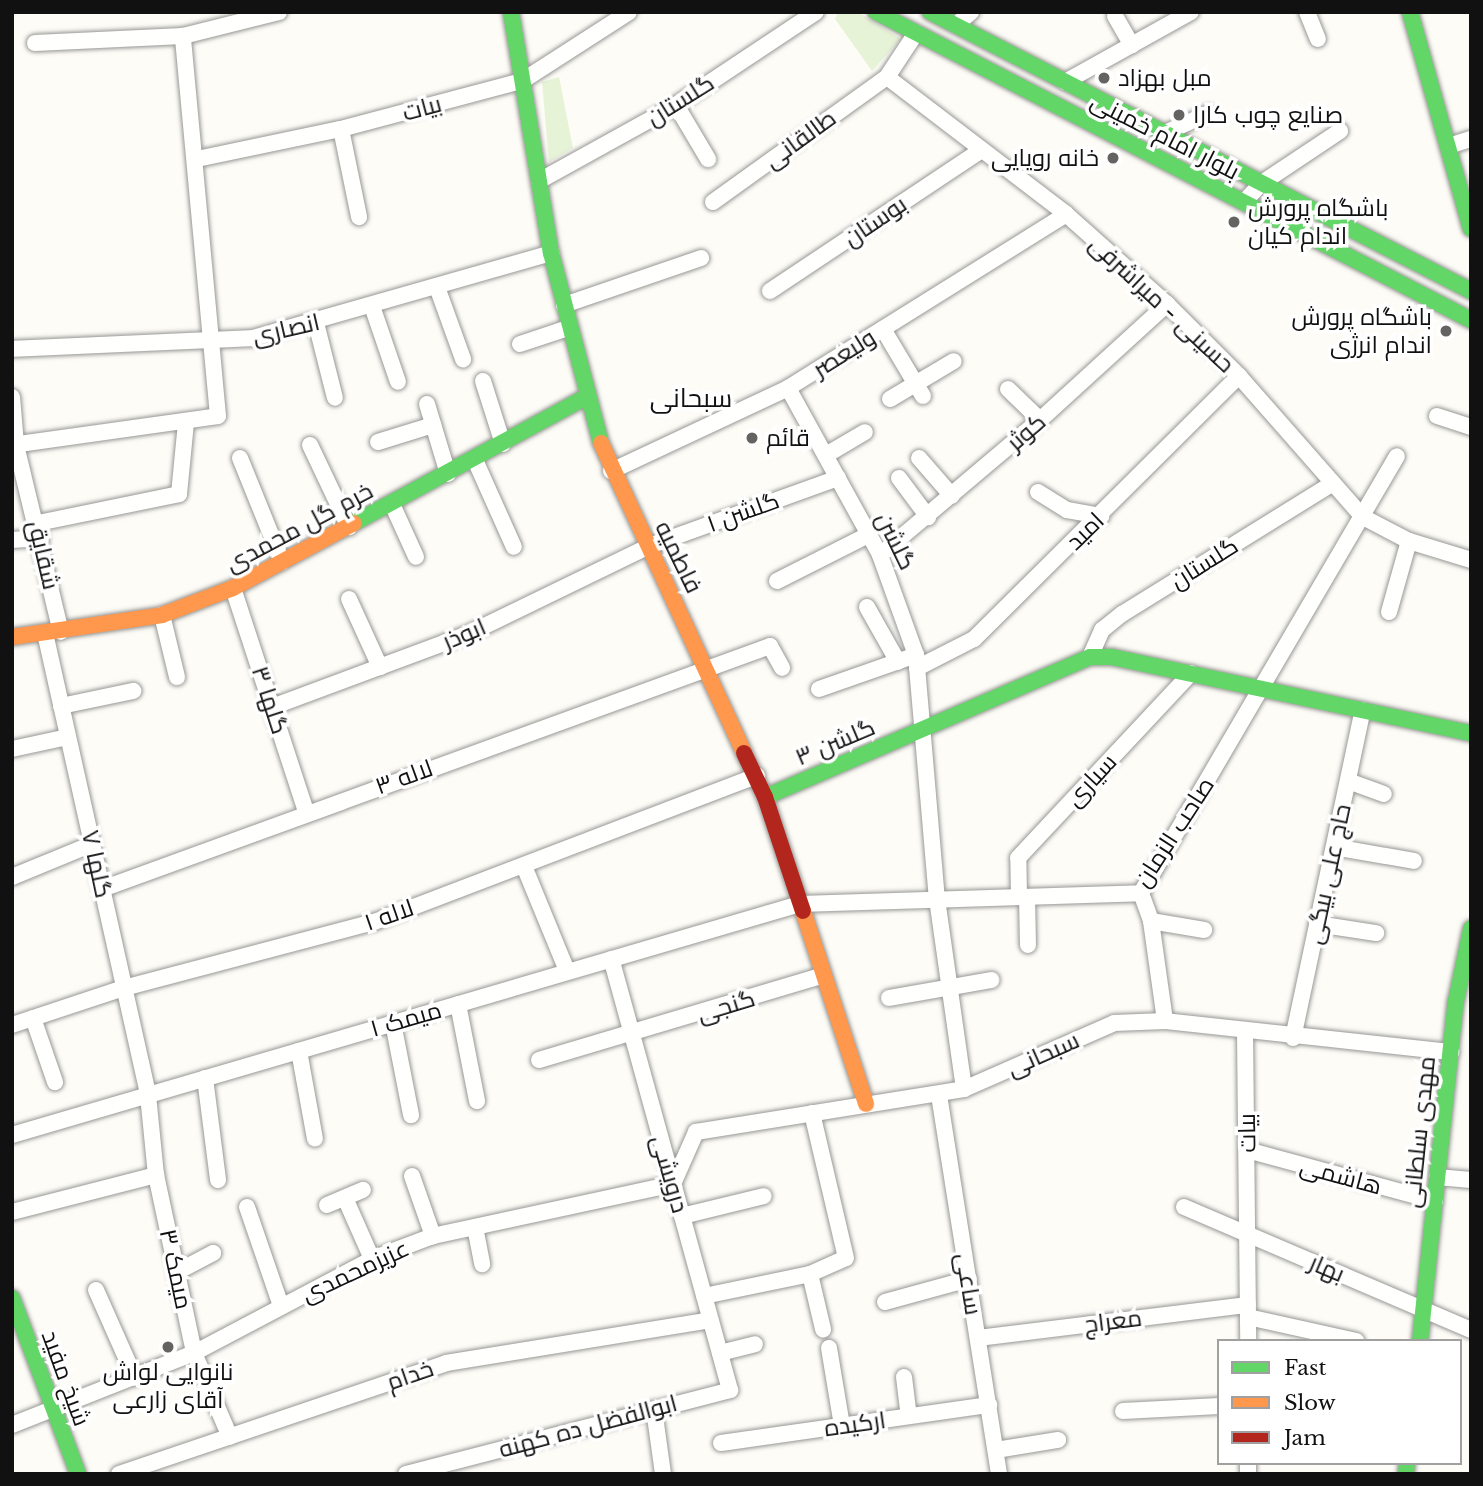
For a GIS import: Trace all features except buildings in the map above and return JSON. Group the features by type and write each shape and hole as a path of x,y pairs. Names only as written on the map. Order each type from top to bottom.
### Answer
{"street":[{"path":"35,43 183,36 279,12"},
{"name":"فاطمیه","path":"511,12 551,253 586,397 611,471 757,776 821,976 866,1104"},
{"name":"بیات","path":"197,159 341,129 522,81 629,12"},
{"name":"گلستان","path":"539,181 676,105 816,12"},
{"name":"بلوار امام خمینی","path":"876,12 1471,320"},
{"name":"بلوار امام خمینی","path":"930,12 1471,291"},
{"path":"956,25 971,12"},
{"path":"1065,82 1191,12"},
{"path":"1307,12 1318,39"},
{"path":"1410,12 1471,229"},
{"path":"1115,16 1132,45"},
{"path":"887,77 916,33"},
{"path":"14,445 218,416 214,343 183,36"},
{"name":"حسینی - میراشرفی","path":"887,77 980,151 1066,214 1167,304 1239,376 1363,517 1409,541 1471,560"},
{"name":"طالقانی","path":"713,202 887,77"},
{"path":"676,105 708,159"},
{"path":"1165,133 1209,113"},
{"path":"341,129 359,217"},
{"path":"1244,202 1262,183 1340,131"},
{"path":"1449,146 1471,139"},
{"name":"بوستان","path":"769,291 980,151"},
{"name":"ولیعصر","path":"611,471 788,388 1066,214"},
{"name":"انصاری","path":"12,349 214,343 316,323 551,253"},
{"path":"564,305 701,258"},
{"path":"437,287 463,359"},
{"name":"کوثر","path":"880,555 1040,420 1167,304"},
{"path":"373,306 398,382"},
{"path":"316,323 335,398"},
{"path":"520,344 568,328"},
{"path":"883,329 920,390"},
{"path":"890,399 920,390 954,361"},
{"name":"امید","path":"819,689 898,662 916,662 974,639 1101,516 1239,376"},
{"path":"483,381 503,444"},
{"name":"گلشن","path":"788,388 880,555 916,662 937,899 964,1089"},
{"path":"1008,389 1040,420"},
{"name":"شقایق","path":"12,397 14,445 39,531 53,632"},
{"name":"خرم گل محمدی","path":"12,637 162,615 233,588 475,460 586,397"},
{"path":"427,404 448,474"},
{"path":"1437,416 1471,427"},
{"path":"12,540 180,494 186,422"},
{"path":"378,442 433,425"},
{"path":"826,455 865,432"},
{"path":"310,444 349,527"},
{"name":"صاحب الزمان","path":"800,904 1141,893 1397,456"},
{"path":"240,458 282,562"},
{"path":"919,458 951,496"},
{"path":"475,460 514,547"},
{"name":"گلشن ۱","path":"649,546 838,478"},
{"path":"899,478 928,517"},
{"name":"گلستان","path":"1090,657 1102,630 1122,614 1333,483"},
{"path":"1038,492 1068,510 1101,516"},
{"path":"392,504 416,557"},
{"path":"777,581 868,535"},
{"path":"1389,612 1409,541"},
{"name":"ابوذر","path":"272,707 466,635 649,546"},
{"name":"گلها ۳","path":"233,588 306,812"},
{"path":"349,600 380,667"},
{"path":"867,607 898,662"},
{"path":"162,615 177,677"},
{"name":"گلها ۷","path":"53,632 61,706 148,1095"},
{"name":"لاله ۳","path":"102,889 306,812 770,646 782,668"},
{"path":"922,729 1090,657 1112,657 1471,733"},
{"name":"سیاری","path":"1028,945 1018,859 1191,673"},
{"path":"61,706 132,691"},
{"name":"حاج علی بیگی","path":"1293,1038 1363,710"},
{"name":"گلشن ۳","path":"765,797 922,729"},
{"path":"12,749 68,737"},
{"name":"لاله ۱","path":"12,1025 124,988 374,922 757,776"},
{"path":"1348,781 1384,794"},
{"path":"12,877 92,844"},
{"path":"1334,847 1414,861"},
{"path":"524,866 565,966"},
{"path":"1141,893 1151,921 1165,1021"},
{"name":"میمک ۱","path":"12,1135 800,904"},
{"path":"1151,921 1204,930"},
{"path":"1317,924 1376,933"},
{"name":"مهدی سلطانی","path":"1420,1339 1451,1052 1464,1003 1471,929"},
{"name":"درویشی","path":"611,959 730,1390"},
{"name":"گنجی","path":"631,1036 821,976"},
{"path":"889,998 991,980"},
{"path":"458,1004 477,1101"},
{"path":"33,1018 55,1082"},
{"name":"سبحانی","path":"673,1184 696,1132 964,1089 1114,1023 1165,1021 1293,1038 1451,1052"},
{"path":"393,1023 411,1115"},
{"name":"بیات","path":"1245,1032 1248,1339"},
{"path":"539,1060 631,1036"},
{"path":"299,1051 315,1139"},
{"path":"205,1078 218,1180"},
{"name":"میمک ۳","path":"148,1095 156,1175 194,1353 230,1437"},
{"name":"ساعی","path":"939,1095 999,1474"},
{"path":"704,1296 810,1273 846,1258 812,1113"},
{"name":"هاشمی","path":"1247,1150 1435,1202"},
{"path":"12,1212 156,1175"},
{"path":"411,1176 433,1236"},
{"path":"1437,1177 1471,1180"},
{"name":"عزیزمحمدی","path":"12,1425 194,1353 372,1259 433,1236 673,1184"},
{"path":"327,1205 363,1190"},
{"path":"682,1216 764,1196"},
{"path":"345,1198 372,1259"},
{"path":"247,1207 261,1258 282,1306"},
{"name":"بهار","path":"1184,1207 1471,1329"},
{"path":"475,1227 482,1264"},
{"path":"177,1272 214,1253"},
{"path":"810,1273 823,1329"},
{"path":"886,1302 968,1279"},
{"path":"96,1290 135,1378"},
{"name":"شیخ مفید","path":"14,1309 78,1474"},
{"name":"معراج","path":"978,1338 1248,1311 1349,1339"},
{"name":"خدام","path":"119,1474 446,1363 711,1320"},
{"path":"720,1353 755,1345"},
{"path":"829,1348 842,1426"},
{"path":"904,1377 909,1416"},
{"name":"ابوالفضل ده کهنه","path":"406,1474 444,1469 730,1390"},
{"name":"ارکیده","path":"721,1443 989,1405"},
{"path":"1123,1411 1217,1406"},
{"path":"654,1409 663,1474"},
{"path":"996,1450 1058,1440"}],"green space":[{"path":"838,12 858,12 901,39 872,71 835,19"},
{"path":"559,77 573,148 549,162 542,82"}],"traffic: fast":[{"path":"511,12 551,253 601,443"},
{"path":"876,12 1471,320"},
{"path":"930,12 1471,291"},
{"path":"1410,12 1471,229"},
{"path":"354,523 586,397"},
{"path":"765,797 1090,657 1112,657 1471,733"},
{"path":"1420,1339 1456,1001 1471,929"},
{"path":"12,1298 78,1474"},
{"path":"1406,1474 1407,1465"}],"traffic: slow":[{"path":"601,443 744,753"},
{"path":"12,637 162,615 233,588 354,523"},
{"path":"803,911 866,1104"}],"traffic: jam":[{"path":"744,753 765,797 803,911"}],"place":[{"name":"مبل بهزاد","path":"1104,78"},
{"name":"صنایع چوب کارا","path":"1179,115"},
{"name":"خانه رویایی","path":"1113,158"},
{"name":"باشگاه پرورش اندام کیان","path":"1234,222"},
{"name":"باشگاه پرورش اندام انرژی","path":"1446,331"},
{"name":"قائم","path":"752,438"},
{"name":"نانوایی لواش آقای زارعی","path":"168,1347"}],"district":[{"name":"سبحانی","path":"691,399"}]}
